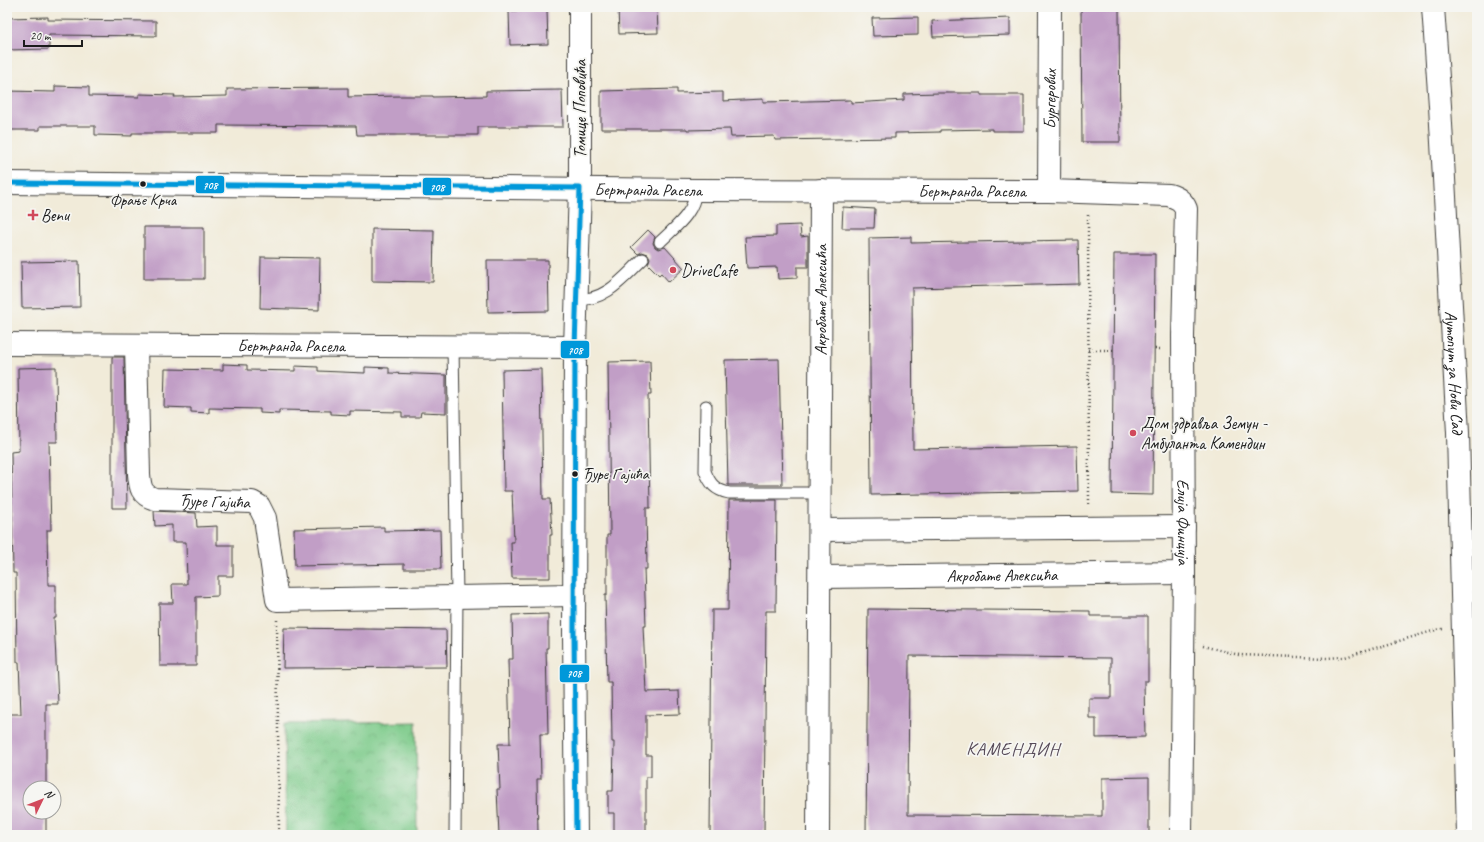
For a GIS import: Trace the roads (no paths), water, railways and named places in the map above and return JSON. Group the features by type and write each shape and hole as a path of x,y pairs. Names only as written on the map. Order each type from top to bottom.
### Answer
{"street":[{"name":"Томице Поповића","path":"576,835 574,595 575,347 580,188 580,7"},
{"name":"Бургерових","path":"1049,191 1050,7"},
{"name":"Аутопут за Нови Сад","path":"1433,7 1442,137 1458,433 1463,626 1471,661 1468,835"},
{"name":"Бертранда Расела","path":"7,182 696,190 1049,191 1169,195 1180,199 1184,203 1186,210"},
{"name":"Акробате Алексића","path":"818,835 822,190"},
{"name":"Елија Финција","path":"1181,835 1184,573 1183,343 1186,210"},
{"name":"Бертранда Расела","path":"7,344 575,347"},
{"name":"Ђуре Гајића","path":"136,345 139,474 141,490 145,495 155,499 237,500 252,502 259,506 265,518 277,600 457,596"},
{"path":"821,530 1184,527"},
{"name":"Акробате Алексића","path":"820,577 1184,573"},
{"path":"457,596 574,595"}],"lane":[{"path":"660,242 690,211 694,203 696,190"},
{"path":"576,300 594,298 604,294 614,287 643,259"},
{"path":"454,346 457,596 455,835"},
{"path":"706,406 706,470 708,480 714,488 729,493 820,493"}],"place":[{"name":"Фрање Крча","path":"143,184"},
{"name":"Benu","path":"33,215"},
{"name":"DriveCafe","path":"673,270"},
{"name":"Дом здравља Земун - Амбуланта Камендин","path":"1133,433"},
{"name":"Ђуре Гајића","path":"575,474"}],"district":[{"name":"КАМЕНДИН","path":"1013,749"}]}
